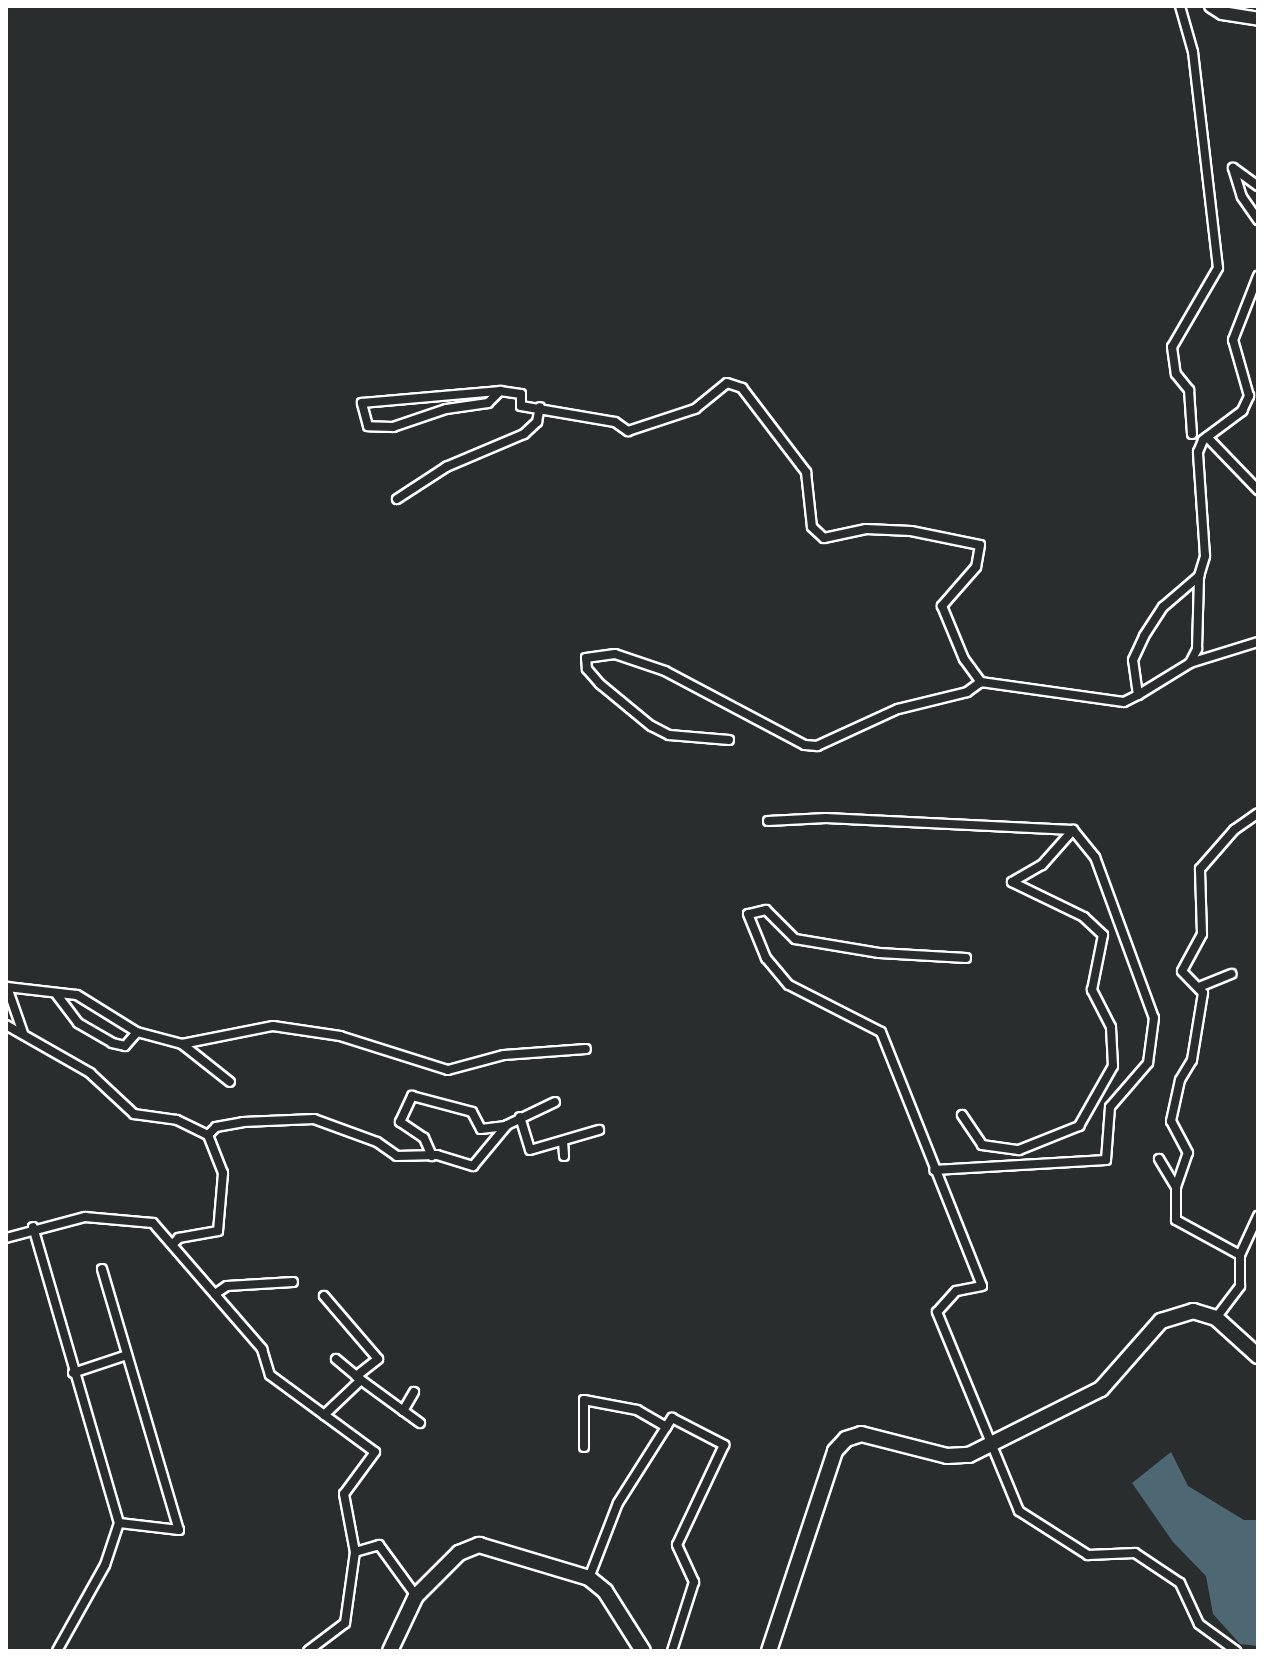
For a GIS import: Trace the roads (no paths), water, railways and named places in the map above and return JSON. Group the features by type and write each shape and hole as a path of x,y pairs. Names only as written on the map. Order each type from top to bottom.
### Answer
{"main road":[{"path":"1211,6 1222,13 1258,19"},
{"path":"769,1651 835,1451 846,1439 861,1434 947,1456 991,1446 1101,1389 1161,1321 1193,1311 1216,1318 1258,1356"},
{"path":"390,1651 416,1596 459,1553 479,1545 589,1578 605,1591 641,1650"}],"street":[{"path":"1180,6 1195,64 1218,268 1172,347 1176,374 1189,390 1192,434"},
{"path":"1258,186 1233,168 1242,197 1258,220"},
{"path":"1190,663 1197,649 1199,576 1208,544 1198,452 1207,437 1242,411 1249,396 1247,378 1233,340 1258,276"},
{"path":"1247,378 1258,388"},
{"path":"500,391 488,403 446,409 393,427 368,426 362,403 409,396 500,391 521,394 521,406 615,422 628,431 643,429 695,409 727,383 742,388 806,472 812,527 824,538 866,529 934,534 980,545 976,567 942,606 964,659 981,682 1071,698 1124,702 1190,663 1258,642"},
{"path":"397,499 446,467 524,434 537,422 540,407"},
{"path":"1207,437 1258,490"},
{"path":"1138,695 1133,660 1144,636 1163,607 1199,576"},
{"path":"729,740 669,735 651,726 600,684 587,669 586,658 615,654 665,671 805,745 817,746 898,709 967,692 981,682"},
{"path":"1240,1255 1176,1220 1176,1187 1188,1153 1171,1121 1180,1080 1192,1060 1203,993 1182,971 1202,934 1200,869 1234,830 1258,813"},
{"path":"768,821 826,818 1073,830 1095,857 1154,1018 1148,1063 1110,1107 1106,1160 934,1170"},
{"path":"962,1115 982,1145 1019,1150 1079,1126 1113,1066 1111,1027 1092,990 1103,935 1084,917 1012,882 1042,865 1073,830"},
{"path":"966,958 879,953 795,939 766,910 748,914 766,958 789,985 881,1032 982,1286 956,1291 937,1312 1019,1511 1088,1555 1135,1553 1180,1583 1199,1624 1236,1651"},
{"path":"1199,987 1232,974"},
{"path":"23,1033 6,987 77,995 137,1032 182,1044 230,1082"},
{"path":"57,995 78,1023 112,1043 125,1046 137,1032"},
{"path":"6,1025 90,1073 134,1114 177,1120 208,1135 223,1173 218,1231 187,1236 173,1244"},
{"path":"182,1044 273,1026 340,1036 448,1070 504,1055 586,1049"},
{"path":"432,1156 424,1138 400,1122 412,1096 472,1112 481,1129 507,1125"},
{"path":"208,1135 216,1127 243,1122 314,1119 377,1142 397,1156 432,1156 473,1166 507,1125 555,1102"},
{"path":"520,1117 530,1150 599,1130"},
{"path":"563,1141 564,1156"},
{"path":"1159,1159 1176,1187"},
{"path":"1216,1318 1240,1286 1240,1255 1258,1216"},
{"path":"6,1238 33,1227 85,1217 153,1223 262,1349 270,1375 375,1452 344,1494 355,1552 345,1623 308,1651"},
{"path":"33,1227 119,1523 105,1565 57,1651"},
{"path":"102,1269 179,1530 119,1523"},
{"path":"215,1294 227,1286 293,1282"},
{"path":"324,1296 378,1359 324,1415"},
{"path":"73,1373 127,1355"},
{"path":"336,1359 420,1423"},
{"path":"403,1411 414,1392"},
{"path":"584,1447 584,1400 637,1410 666,1427"},
{"path":"589,1578 618,1503 672,1418 724,1445 677,1545 694,1582 672,1651"},
{"path":"355,1552 379,1545 416,1596"}],"water":[{"path":"1171,1452 1188,1486 1244,1520 1258,1520 1258,1646 1240,1644 1213,1614 1206,1576 1173,1542 1132,1483"}]}
